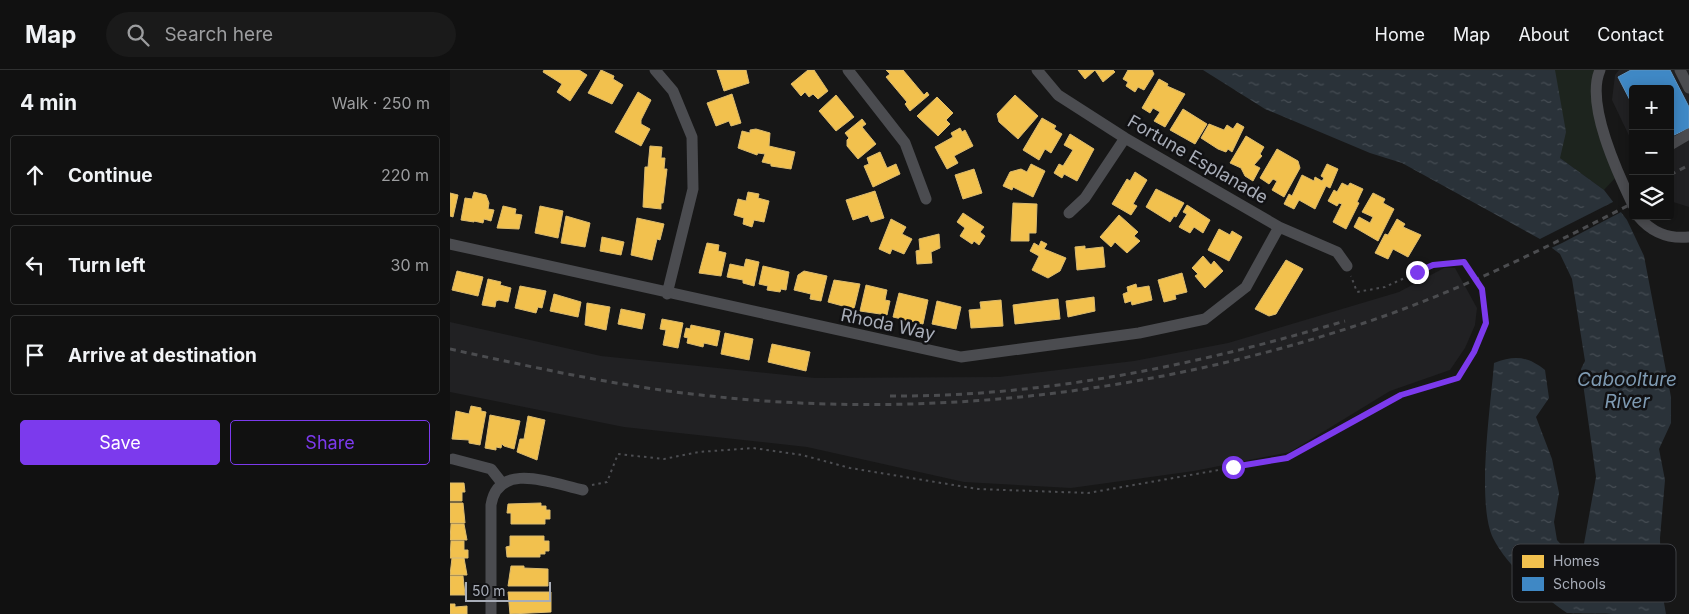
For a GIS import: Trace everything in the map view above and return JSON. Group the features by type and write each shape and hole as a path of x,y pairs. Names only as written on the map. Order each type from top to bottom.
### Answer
{"street":[{"path":"655,70 673,91 692,137 693,189 667,294"},
{"name":"Fortune Esplanade","path":"1037,70 1058,95 1125,138 1279,227 1337,252 1347,266"},
{"path":"1600,70 1598,101 1605,138 1618,175 1629,197"},
{"path":"1680,70 1689,88"},
{"path":"851,71 904,143 926,199"},
{"path":"1674,143 1689,134"},
{"path":"1070,213 1085,198 1125,138"},
{"path":"1642,220 1654,233 1676,238 1689,237"},
{"name":"Rhoda Way","path":"450,244 667,294 961,357 1139,333 1205,319 1246,287 1279,227"},
{"path":"454,459 491,469 502,483"},
{"path":"491,614 491,505 496,490 502,483 521,477 583,490"}],"path":[{"path":"583,490 597,483 607,482 618,454 664,459 699,452 754,448 802,455 850,468 978,489 1088,493 1287,458 1401,395 1458,378 1474,352 1486,323 1482,289 1464,262 1433,265 1385,287 1357,292 1347,266"}],"shaded area":[{"path":"1365,70 1600,70 1598,101 1618,175 1604,190 1560,158"},
{"path":"1619,70 1689,70 1689,207 1674,202 1674,85 1629,85 1629,136 1612,100 1615,75"},
{"path":"1444,268 1455,268 1477,308 1475,325 1465,348 1450,370 1390,391 1290,452 1194,471 1071,488 964,482 807,447 624,427 450,392 450,322 601,356 815,378 999,377 1134,361 1228,343 1399,292"}],"water":[{"name":"Caboolture River","path":"1203,70 1555,70 1566,132 1560,158 1604,190 1627,220 1644,256 1671,397 1671,423 1659,449 1665,480 1660,544 1584,544 1596,477 1581,369 1585,361 1572,279 1560,254 1540,239 1402,163 1370,153 1265,109"},
{"name":"Caboolture River","path":"1521,358 1539,365 1545,370 1549,398 1536,417 1552,459 1559,493 1554,522 1557,540 1561,544 1512,544 1512,565 1493,538 1488,522 1485,478 1494,363"},
{"name":"Caboolture River","path":"1552,602 1664,602 1666,614 1597,614 1567,613"}],"pier":[{"path":"1615,201 1623,211 1562,243 1549,249 1538,240"}],"building: Homes":[{"path":"544,70 579,70 587,75 570,101 557,92 562,84 543,72"},
{"path":"601,70 614,76 613,79 623,85 612,104 588,93"},
{"path":"717,70 746,70 749,83 724,91"},
{"path":"808,70 814,70 828,91 818,99 813,94 809,97 805,92 801,96 791,84"},
{"path":"886,70 903,70 924,95 927,92 929,95 910,111 905,104 907,102 886,77 890,74"},
{"path":"1078,70 1095,70 1085,79"},
{"path":"1095,70 1113,70 1115,72 1103,82"},
{"path":"1128,70 1152,70 1154,74 1144,90 1138,87 1135,92 1126,86 1128,82 1123,79"},
{"path":"1159,79 1168,84 1167,86 1185,94 1165,127 1154,121 1160,112 1153,108 1150,113 1142,108"},
{"path":"638,92 651,100 641,120 641,124 650,129 641,146 615,132"},
{"path":"732,94 741,123 731,126 729,121 716,126 707,103"},
{"path":"836,95 854,117 836,131 819,111"},
{"path":"1015,95 1038,116 1018,139 999,122 997,114"},
{"path":"937,97 953,113 946,120 950,124 938,136 917,116"},
{"path":"1183,109 1207,124 1195,144 1170,130"},
{"path":"1042,118 1056,126 1054,129 1062,134 1051,153 1045,149 1039,160 1023,150"},
{"path":"862,119 866,124 862,127 876,144 858,159 847,146 849,138 845,133"},
{"path":"1237,123 1244,127 1232,152 1228,149 1226,152 1218,149 1201,138 1209,124 1224,130 1227,125 1233,129"},
{"path":"960,128 962,132 965,130 973,146 954,156 958,163 947,169 935,147 953,137 951,133"},
{"path":"756,129 770,133 769,146 795,152 791,169 771,166 771,164 762,162 765,154 758,153 757,155 738,148 742,131 750,133 750,130"},
{"path":"1070,134 1094,149 1077,181 1064,174 1062,178 1054,173 1059,164 1063,166 1073,150 1064,145"},
{"path":"1246,136 1264,147 1260,154 1262,156 1254,165 1260,168 1253,181 1245,176 1241,168 1230,163"},
{"path":"650,146 662,147 661,158 665,158 664,169 667,169 661,209 643,207 645,167 648,167"},
{"path":"1277,149 1298,161 1300,168 1284,197 1272,190 1277,181 1273,179 1269,184 1260,178"},
{"path":"880,152 887,168 896,164 900,174 873,187 864,166 869,164 867,158"},
{"path":"1031,164 1045,171 1033,197 1013,187 1012,190 1003,186 1010,172 1021,169 1027,172"},
{"path":"1327,164 1338,169 1330,188 1326,186 1315,209 1299,200 1294,209 1284,204 1289,194 1292,196 1302,175 1314,181 1315,177 1322,181 1324,178 1321,176"},
{"path":"974,169 982,193 963,199 955,175"},
{"path":"1135,172 1147,180 1133,204 1137,206 1131,215 1112,204 1127,179 1130,181"},
{"path":"1342,183 1348,186 1350,183 1363,189 1357,202 1359,203 1346,229 1333,222 1342,204 1339,203 1337,206 1328,201 1334,190 1337,192"},
{"path":"1156,189 1184,203 1176,217 1174,216 1170,222 1146,207"},
{"path":"875,191 884,218 871,222 868,215 853,220 846,200"},
{"path":"474,192 486,195 489,203 488,209 494,210 491,221 484,219 483,223 461,220 465,198 472,199"},
{"path":"748,192 759,194 758,198 769,201 764,222 754,220 752,227 743,224 744,218 734,215 738,199 746,201"},
{"path":"450,193 458,195 453,217 450,216"},
{"path":"1373,193 1385,199 1383,203 1394,209 1378,241 1354,227 1359,217 1370,223 1373,217 1362,212"},
{"path":"1013,203 1037,204 1036,233 1029,233 1029,241 1011,241"},
{"path":"1187,205 1210,220 1203,233 1194,227 1190,233 1179,227 1187,214 1183,212"},
{"path":"503,206 516,209 515,214 522,215 519,229 497,228"},
{"path":"540,206 563,211 558,238 535,233"},
{"path":"963,213 984,227 980,232 985,236 979,245 974,241 972,244 960,236 965,228 957,222"},
{"path":"1119,215 1138,232 1134,236 1140,241 1127,253 1115,242 1111,247 1100,237"},
{"path":"566,216 590,223 585,247 561,243"},
{"path":"637,218 664,224 660,240 657,239 652,260 631,255"},
{"path":"891,219 906,227 902,234 912,239 904,254 892,249 890,254 879,249"},
{"path":"1397,219 1405,224 1403,227 1421,235 1408,257 1393,249 1388,259 1375,253 1385,234 1388,235"},
{"path":"1219,229 1230,235 1232,231 1242,237 1229,261 1208,250"},
{"path":"939,234 940,248 931,252 932,263 917,264 916,251 920,250 919,239"},
{"path":"602,237 624,242 621,255 600,251"},
{"path":"1041,241 1047,244 1044,249 1066,258 1060,271 1048,278 1032,270 1039,256 1030,251 1034,243 1039,246"},
{"path":"707,243 719,245 718,251 726,253 721,276 699,273"},
{"path":"1085,246 1085,249 1103,247 1105,267 1077,270 1075,247"},
{"path":"1203,256 1211,265 1214,261 1223,271 1205,288 1195,276 1198,274 1192,268"},
{"path":"746,259 759,262 754,286 743,283 743,280 727,277 730,264 744,267"},
{"path":"1286,260 1303,269 1276,314 1269,316 1255,309"},
{"path":"763,266 789,272 786,290 781,289 780,292 767,290 768,286 759,284"},
{"path":"457,271 483,277 478,296 452,290"},
{"path":"804,271 827,276 821,301 810,299 811,294 794,290 798,275"},
{"path":"1182,273 1187,292 1175,295 1176,299 1164,302 1158,280"},
{"path":"488,279 501,282 500,285 511,288 508,302 496,301 495,307 482,305"},
{"path":"834,280 860,284 854,309 828,302"},
{"path":"1136,284 1137,288 1149,286 1152,300 1132,305 1131,301 1125,303 1123,294 1128,292 1127,287"},
{"path":"866,285 887,290 885,300 890,301 887,315 860,311"},
{"path":"520,286 546,291 542,308 538,307 536,313 515,308"},
{"path":"899,293 928,300 923,324 893,317"},
{"path":"554,294 581,302 578,317 550,311"},
{"path":"1094,297 1095,311 1068,317 1066,301"},
{"path":"1058,299 1060,319 1015,324 1013,305"},
{"path":"1001,300 1003,326 971,328 969,310 981,309 980,302"},
{"path":"937,301 961,307 956,329 932,324"},
{"path":"587,303 610,307 606,330 585,325"},
{"path":"621,309 645,314 642,329 618,324"},
{"path":"662,319 683,323 678,348 663,345 666,330 660,329"},
{"path":"691,325 720,331 717,346 704,343 703,347 687,343 688,338 684,337 686,328 690,329"},
{"path":"725,333 753,339 749,360 721,354"},
{"path":"772,344 810,352 806,371 768,362"},
{"path":"471,406 481,408 481,411 486,412 480,445 469,443 469,440 452,439 456,411 469,414"},
{"path":"490,415 520,421 514,449 502,444 501,448 496,447 496,450 485,448"},
{"path":"528,416 545,420 537,460 517,452 520,439 524,439"},
{"path":"450,483 464,483 465,492 462,492 462,501 450,501"},
{"path":"450,503 463,503 465,523 450,523"},
{"path":"541,503 541,506 546,506 546,510 550,510 550,519 545,519 545,524 511,524 511,513 507,513 508,504"},
{"path":"451,524 464,524 467,540 450,540"},
{"path":"510,536 544,536 544,541 549,541 549,551 545,551 545,554 540,554 540,557 507,557 506,547 510,546"},
{"path":"451,541 464,541 464,550 468,550 468,558 450,558"},
{"path":"452,558 464,558 467,575 450,575"},
{"path":"511,566 548,569 548,586 508,586"},
{"path":"450,576 463,576 465,595 450,595"},
{"path":"508,592 551,592 551,612 510,614"},
{"path":"450,604 455,604 455,607 467,606 467,614 450,614"}],"building: Schools":[{"path":"1631,70 1670,70 1689,107 1689,128 1674,135 1674,85 1629,85 1629,98 1618,77"}],"railway":[{"path":"1674,173 1689,165"},
{"path":"450,349 644,388 792,403 875,405 958,402 1041,395 1123,383 1204,367 1285,347 1364,323 1433,298 1501,268 1629,205"},
{"path":"890,396 1006,391 1120,375 1233,351 1345,321"}],"route":[{"path":"1233,467 1287,458 1401,395 1458,378 1474,352 1486,323 1482,289 1464,262 1433,265 1417,272"}]}
